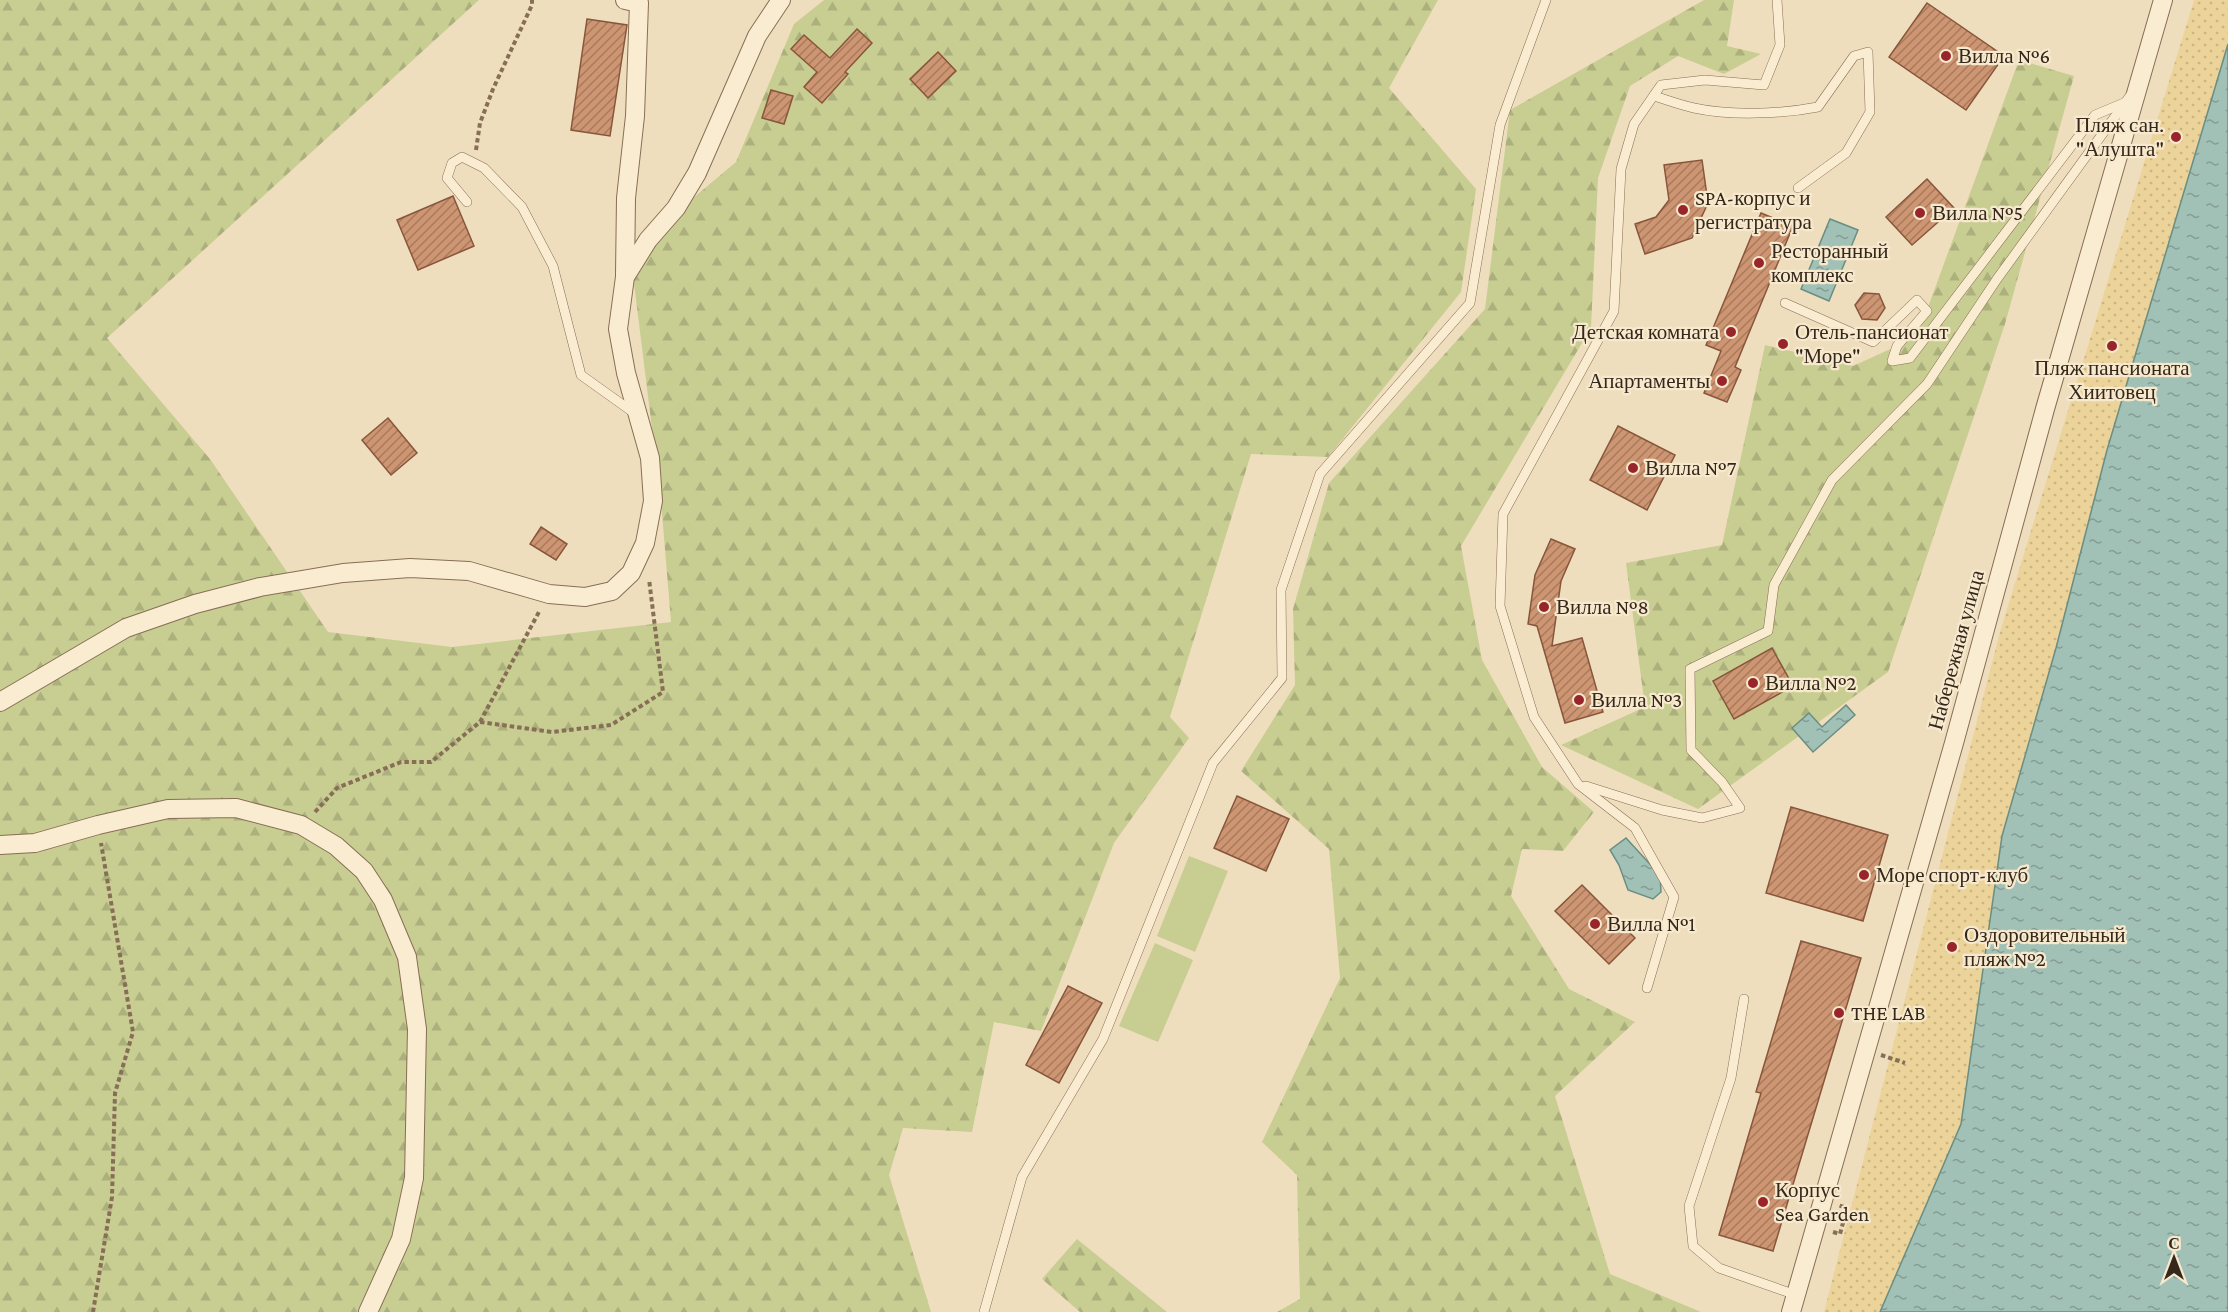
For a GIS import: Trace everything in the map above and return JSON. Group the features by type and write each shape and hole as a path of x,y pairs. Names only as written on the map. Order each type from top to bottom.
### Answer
{"street":[{"path":"0,702 126,628 195,604 260,587 343,573 410,568 469,571 549,594 585,597 612,591 631,573 645,543 652,501 650,458 626,373 618,329 625,277 626,198 635,116 639,3 626,0"},
{"path":"625,277 648,240 676,208 697,173 757,36 781,0"},
{"name":"Набережная улица","path":"1793,1303 1951,754 2045,410 2163,0"},
{"path":"0,845 35,843 98,825 168,809 236,808 301,825 336,846 364,871 382,900 407,957 417,1029 414,1178 401,1239 368,1312"}],"lane":[{"path":"984,1312 1022,1177 1104,1038 1213,763 1282,678 1281,590 1320,474 1470,303 1500,125 1546,0"},
{"path":"1647,988 1674,897 1635,828 1578,784 1534,717 1500,606 1503,514 1614,311 1621,169 1634,124 1661,86 1705,80 1764,85 1780,45 1777,0"},
{"path":"1654,96 1695,108 1746,113 1791,113 1818,107 1854,56 1868,51 1870,112 1846,153 1798,188"},
{"path":"1578,784 1662,810 1702,818 1740,808 1722,782 1691,750 1690,669 1768,631 1774,585 1832,480 1927,384 1997,279 2137,86"},
{"path":"1785,303 1874,342 1917,300 1927,311 1897,346 1892,361 1910,358 2095,115 2126,102"},
{"path":"467,202 447,178 452,163 462,157 484,168 522,207 554,266 580,375 639,417"},
{"path":"1744,999 1731,1078 1689,1206 1693,1246 1719,1268 1793,1303"}],"path":[{"path":"475,164 480,123 493,89 532,5 532,0"},
{"path":"480,722 552,732 611,725 663,692 649,577"},
{"path":"301,825 337,788 401,762 431,762 480,722 549,594"},
{"path":"93,1312 112,1197 115,1093 133,1032 98,825"},
{"path":"1890,1059 1905,1062"}],"green space":[{"path":"0,0 479,0 107,338 210,459 328,632 452,647 671,622 661,501 630,251 736,162 794,24 824,0 1438,0 1389,88 1476,189 1461,292 1328,457 1251,454 1170,717 1189,738 1114,843 1041,1031 994,1022 972,1132 903,1128 889,1175 931,1312 0,1312"},
{"path":"1704,0 1734,0 1727,46 1761,54 1724,74 1678,56 1630,86 1598,178 1591,328 1461,546 1482,660 1542,767 1594,812 1563,851 1522,849 1511,896 1569,989 1635,1022 1555,1096 1610,1274 1701,1312 1277,1312 1300,1299 1297,1175 1262,1142 1340,978 1329,849 1241,771 1295,685 1293,609 1329,483 1485,309 1510,110"},
{"path":"2019,60 2074,76 2005,324 1888,672 1698,809 1561,745 1645,707 1626,563 1722,545 1765,345 1853,366 1917,337"},
{"path":"1189,856 1228,871 1195,952 1157,936"},
{"path":"1155,943 1193,960 1158,1042 1119,1026"},
{"path":"1077,1239 1167,1312 1080,1312 1042,1279"}],"sand":[{"path":"2194,0 2228,0 2228,44 2107,450 2056,648 2002,836 1961,1124 1880,1312 1824,1312 2000,632"}],"water":[{"path":"2228,44 2228,1312 1880,1312 1961,1124 2002,836 2056,648 2107,450"},
{"path":"1830,219 1858,230 1829,301 1801,289"},
{"path":"1846,705 1855,715 1813,752 1792,728 1809,713 1822,727"},
{"path":"1626,838 1660,875 1661,892 1653,899 1628,890 1619,865 1610,850"}],"building":[{"name":"Вилла №6","path":"1927,3 2004,56 1966,110 1889,57"},
{"path":"587,19 627,25 610,136 571,130"},
{"path":"857,29 872,43 845,72 848,74 822,103 804,87 817,72 791,49 804,35 830,58"},
{"path":"938,52 956,71 928,98 910,79"},
{"path":"771,90 793,96 784,124 762,118"},
{"name":"SPA-корпус и регистратура","path":"1702,160 1708,203 1692,238 1645,254 1635,224 1656,217 1669,200 1664,165"},
{"name":"Вилла №5","path":"1927,179 1954,208 1912,245 1886,217"},
{"path":"453,196 474,246 418,270 397,220"},
{"path":"1761,213 1793,226 1735,367 1741,370 1727,402 1704,393 1721,351 1706,345"},
{"path":"1864,293 1879,294 1885,308 1877,320 1862,319 1855,305"},
{"path":"388,418 417,453 391,475 362,440"},
{"name":"Вилла №7","path":"1618,426 1675,455 1647,510 1590,480"},
{"path":"541,527 567,544 556,560 530,544"},
{"path":"1551,539 1575,549 1561,581 1552,646 1582,638 1603,712 1565,723 1537,626 1528,624 1535,575"},
{"name":"Вилла №2","path":"1772,648 1793,686 1734,719 1713,681"},
{"path":"1237,796 1289,819 1266,871 1214,848"},
{"path":"1791,807 1888,835 1863,921 1766,893"},
{"name":"Вилла №1","path":"1582,885 1635,938 1609,964 1555,911"},
{"path":"1801,941 1861,958 1773,1251 1719,1235 1761,1093 1756,1092"},
{"path":"1068,986 1102,1003 1059,1083 1026,1065"}],"place":[{"name":"Вилла №6","path":"1946,56"},
{"name":"Пляж сан. \"Алушта\"","path":"2176,137"},
{"name":"SPA-корпус и регистратура","path":"1683,210"},
{"name":"Вилла №5","path":"1920,213"},
{"name":"Ресторанный комплекс","path":"1759,263"},
{"name":"Детская комната","path":"1731,332"},
{"name":"Отель-пансионат \"Море\"","path":"1783,344"},
{"name":"Пляж пансионата Хиитовец","path":"2112,346"},
{"name":"Апартаменты","path":"1722,381"},
{"name":"Вилла №7","path":"1633,468"},
{"name":"Вилла №8","path":"1544,607"},
{"name":"Вилла №2","path":"1753,683"},
{"name":"Вилла №3","path":"1579,700"},
{"name":"Море спорт-клуб","path":"1864,875"},
{"name":"Вилла №1","path":"1595,924"},
{"name":"Оздоровительный пляж №2","path":"1952,947"},
{"name":"THE LAB","path":"1839,1013"},
{"name":"Корпус Sea Garden","path":"1763,1202"}]}
